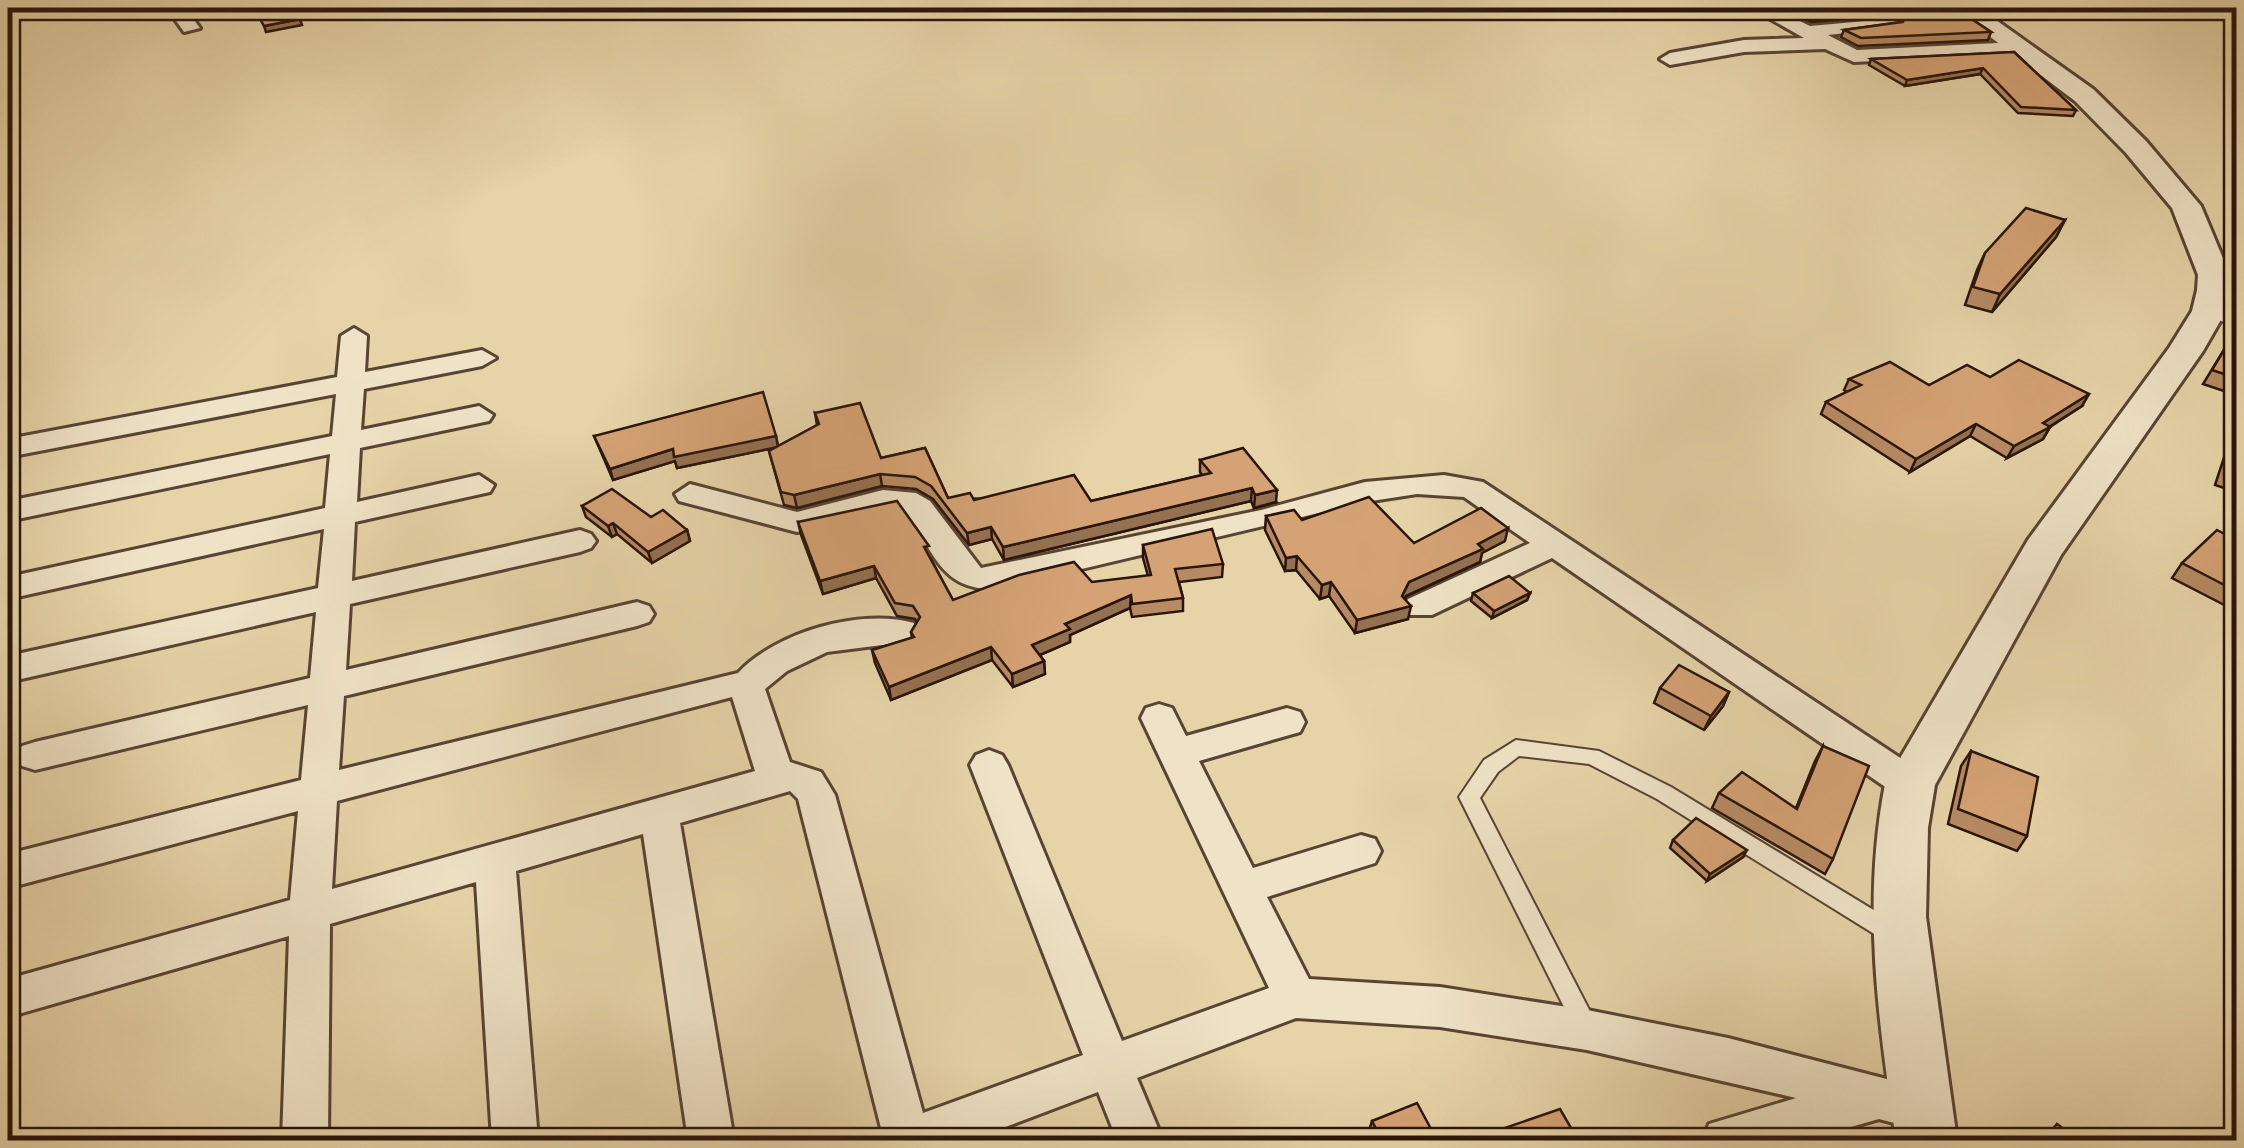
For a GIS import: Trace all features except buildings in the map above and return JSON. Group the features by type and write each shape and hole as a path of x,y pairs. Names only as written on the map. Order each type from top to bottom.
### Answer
{"street":[{"path":"8,16 40,8"},
{"path":"176,8 191,28"},
{"path":"1760,8 1825,43 1867,56 2018,48"},
{"path":"1910,1115 1898,936 1900,826 1910,784 2043,550 2223,317 2214,276 2186,206 2084,96 1964,8"},
{"path":"1806,32 1892,22"},
{"path":"1670,60 1744,46 1825,43"},
{"path":"305,1140 310,910 324,687 354,336"},
{"path":"8,448 482,358"},
{"path":"8,511 479,415"},
{"path":"690,494 796,522 883,500 905,500 919,508 958,566 973,578 997,578 1265,518 1390,485 1435,482 1472,489 1910,784"},
{"path":"8,588 479,484"},
{"path":"8,669 580,540"},
{"path":"1420,607 1554,544"},
{"path":"35,756 637,614"},
{"path":"746,688 764,668 832,638 876,628 902,632"},
{"path":"8,871 732,684 746,688"},
{"path":"746,688 776,779"},
{"path":"1287,722 1168,736 1296,998"},
{"path":"988,765 1140,1140"},
{"path":"8,998 792,776 808,782 816,795 909,1140 1296,998 1440,1007 1587,1030 1910,1115"},
{"path":"659,812 711,1140"},
{"path":"1242,888 1361,851"},
{"path":"495,860 515,1140"},
{"path":"1726,1140 1910,1115"}],"lane":[{"path":"1587,1030 1469,796 1491,766 1516,748 1592,756 1664,793 1898,936"}]}
